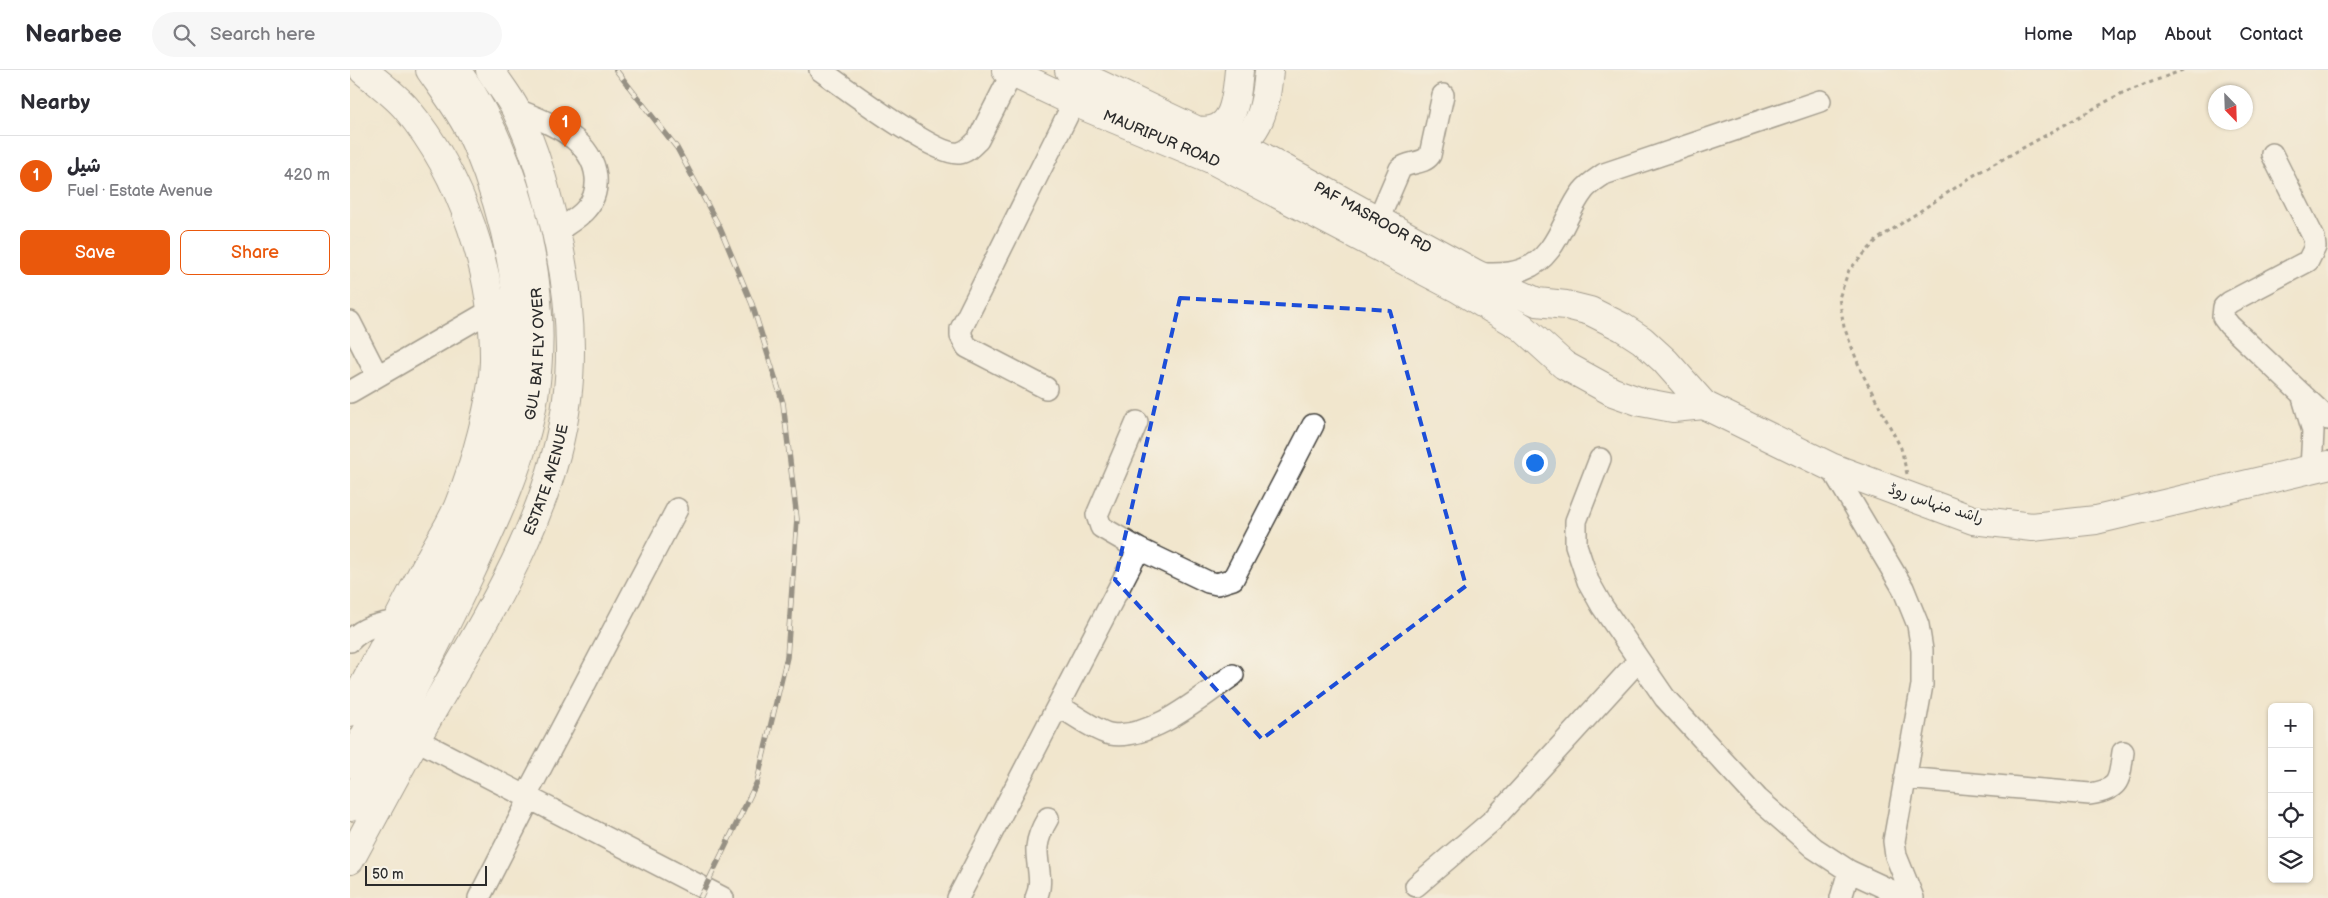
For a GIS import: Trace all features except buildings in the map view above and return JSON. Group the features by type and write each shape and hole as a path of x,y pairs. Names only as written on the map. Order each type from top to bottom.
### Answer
{"main road":[{"path":"351,708 459,505 475,456 488,400 494,361 490,311 482,263 463,201 437,152 405,107 364,70"},
{"name":"GUL BAI FLY OVER","path":"430,70 475,142 494,194 508,249 516,296 518,349 514,399 499,453 432,631"},
{"name":"GUL BAI FLY OVER","path":"432,631 493,527 520,457 534,397 539,349 537,285 530,244 515,188 497,136 473,92 456,70"},
{"name":"ESTATE AVENUE","path":"350,860 415,739 468,652 531,530 554,462 567,398 569,334 566,276 556,232 534,154 516,109 490,70"},
{"name":"MAURIPUR ROAD","path":"1069,70 1196,130 1210,145"},
{"name":"MAURIPUR ROAD","path":"1210,145 1225,126 1232,112 1239,70"},
{"name":"MAURIPUR ROAD","path":"1241,145 1261,119 1267,98 1269,70"},
{"name":"MAURIPUR ROAD","path":"1009,72 1074,102 1210,145"},
{"name":"PAF MASROOR RD","path":"1210,145 1241,145 1457,288 1522,327 1564,365 1613,392 1641,402 1673,408 1704,405"},
{"name":"PAF MASROOR RD","path":"1210,145 1373,231 1537,302"},
{"name":"راشد منہاس روڈ","path":"1537,302 1566,305 1590,311 1622,327 1642,340 1666,361 1704,405 1831,467 1973,520 2032,527 2096,520 2319,467"},
{"path":"350,763 432,631"},
{"path":"350,807 432,631"}],"street":[{"path":"350,79 364,70"},
{"path":"820,70 904,128 949,152 959,153 970,148 978,140 1009,72"},
{"path":"1373,231 1402,166 1425,160 1430,155 1443,94"},
{"path":"1476,274 1508,273 1525,269 1535,264 1547,253 1583,190 1604,174 1820,101"},
{"path":"1046,388 967,346 961,336 961,329 1074,102"},
{"path":"516,109 553,124 571,136 584,148 595,173 597,188 586,210 556,232"},
{"path":"2272,154 2314,238 2313,254 2308,261 2230,302 2224,307 2223,312 2229,325 2328,419"},
{"path":"350,392 376,375 490,311"},
{"path":"350,322 376,375"},
{"path":"2301,392 2312,431 2319,467"},
{"path":"1137,422 1097,515 1101,527 1139,549 1208,582 1217,584 1233,579 1313,425"},
{"path":"1600,459 1576,521 1576,545 1588,581 1602,606 1665,698 1758,799 1814,848 1849,871 1907,898"},
{"path":"1831,467 1903,588 1918,625 1922,650 1922,684 1894,841 1896,856 1913,898"},
{"path":"479,898 528,797 676,509"},
{"path":"958,898 1139,549"},
{"path":"350,641 362,630 373,625 397,621"},
{"path":"1416,886 1493,820 1639,660"},
{"path":"1059,706 1109,734 1132,734 1157,726 1233,675"},
{"path":"415,739 723,898"},
{"path":"1905,778 2090,794 2105,792 2119,780 2123,752"},
{"path":"1036,898 1041,885 1037,849 1039,834 1048,818"},
{"path":"1841,898 1849,871"}],"path":[{"path":"1904,495 1907,472 1901,448 1861,372 1844,327 1839,298 1849,270 1878,239 1976,174 2120,94 2183,70"}],"highlighted area":[{"path":"1180,298 1390,311 1466,586 1262,739 1115,580"}],"railway":[{"path":"616,70 677,148 720,228 752,304 783,403 797,519 787,657 757,782 700,898"}],"place":[{"name":"شیل","path":"565,147"}]}
